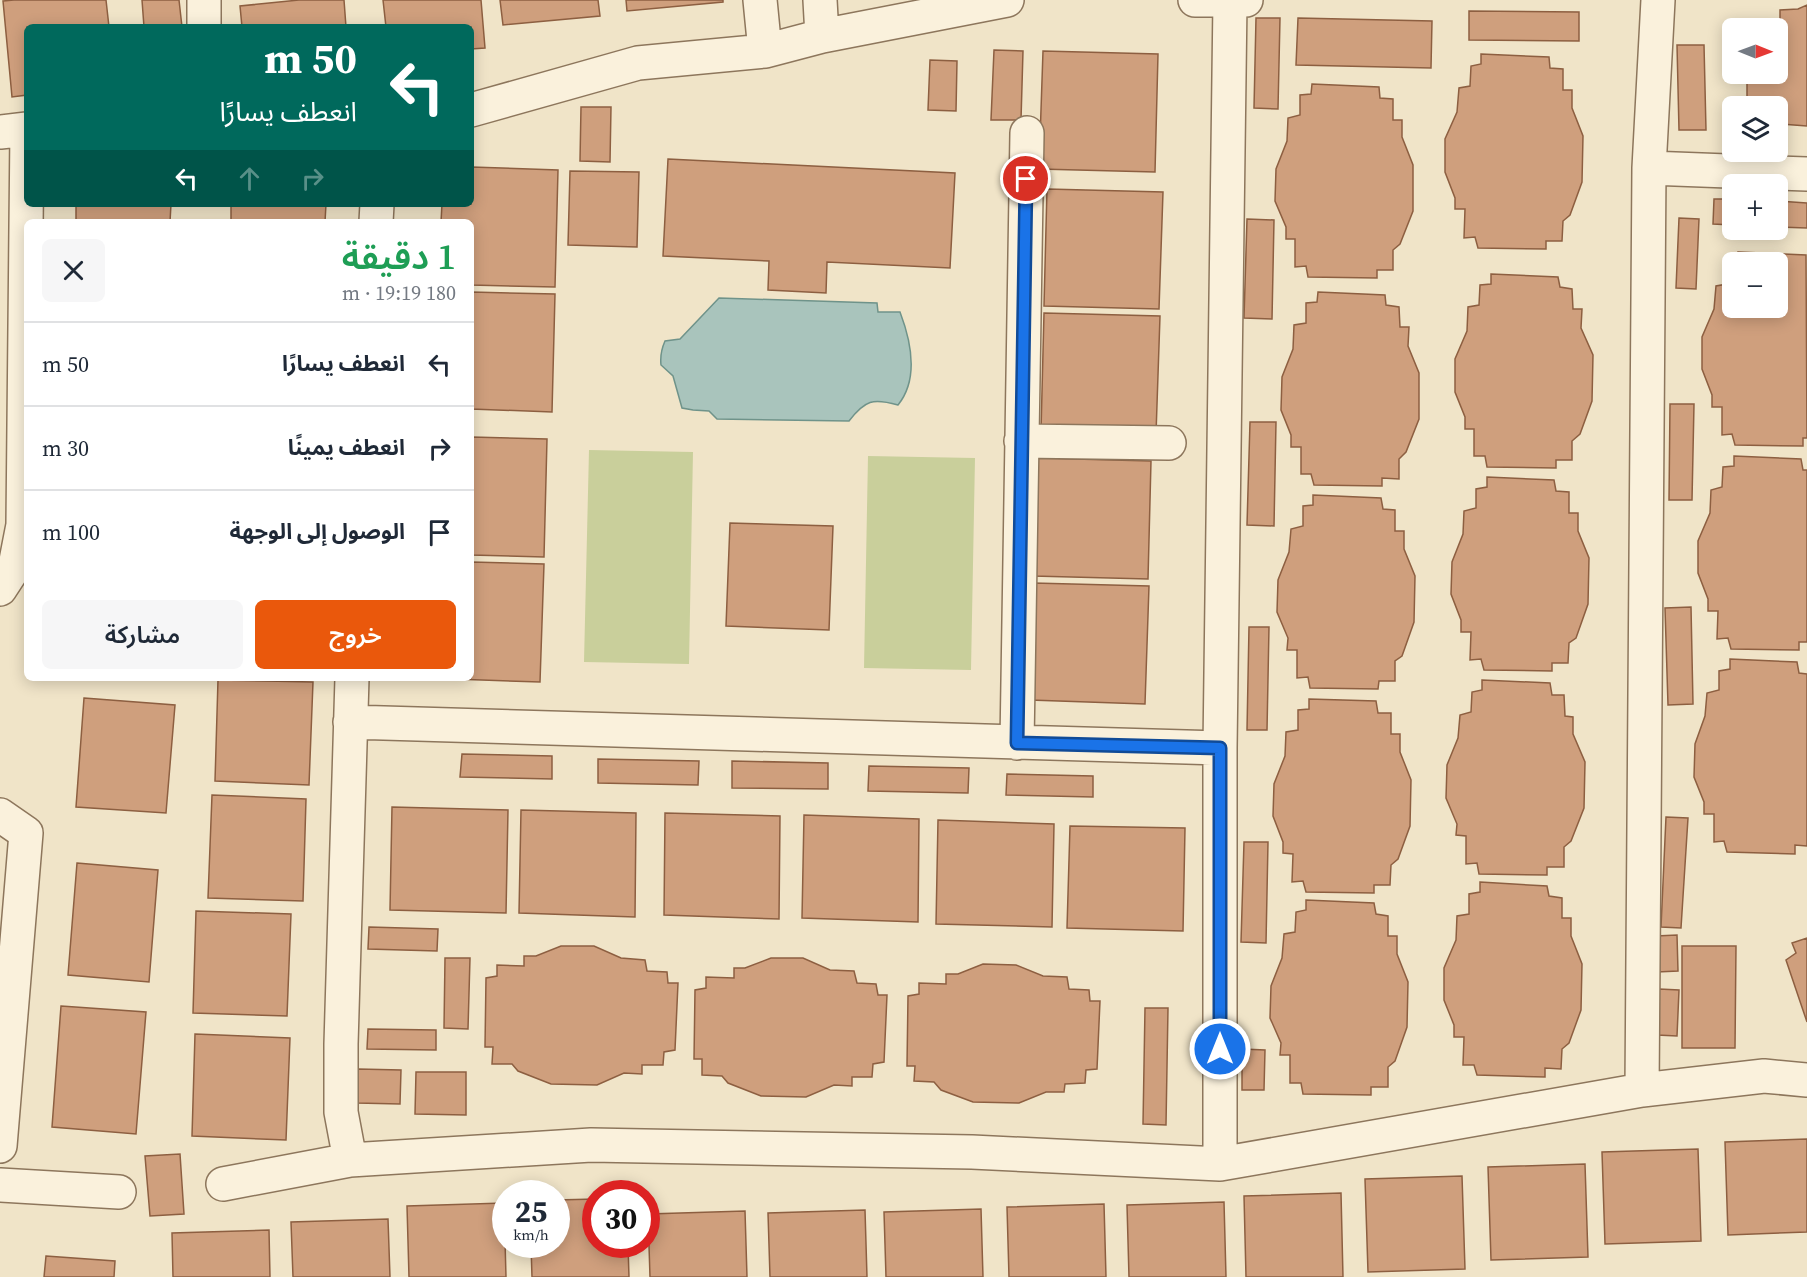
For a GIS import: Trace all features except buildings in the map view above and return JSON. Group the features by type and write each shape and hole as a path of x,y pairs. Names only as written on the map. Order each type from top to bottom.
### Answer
{"street":[{"path":"204,0 204,24"},
{"path":"760,0 765,51"},
{"path":"819,0 822,36"},
{"path":"474,109 638,63 765,51 822,36 1007,0"},
{"path":"1195,0 1246,0"},
{"path":"1642,1089 1649,168 1658,0"},
{"path":"1220,1164 1220,748 1230,1"},
{"path":"0,132 24,129"},
{"path":"1017,743 1027,133"},
{"path":"1649,168 1807,174"},
{"path":"0,589 15,566 22,525 24,367"},
{"path":"1021,441 1169,443"},
{"path":"350,1160 341,1112 341,1044 352,681"},
{"path":"350,722 1220,748"},
{"path":"0,815 26,833 0,1146"},
{"path":"223,1184 350,1160 591,1145 972,1152 1220,1164 1642,1089 1764,1076 1807,1080"},
{"path":"0,1185 118,1192"}],"green space":[{"path":"589,450 693,452 689,664 584,662"},
{"path":"868,456 975,458 971,670 864,668"}],"water":[{"path":"719,298 877,303 878,312 900,312 910,347 911,360 909,384 905,395 898,405 870,402 849,421 717,419 709,411 682,408 673,376 661,365 665,341 680,339"}],"route":[{"path":"1026,179 1017,743 1220,748 1220,1049"}]}
